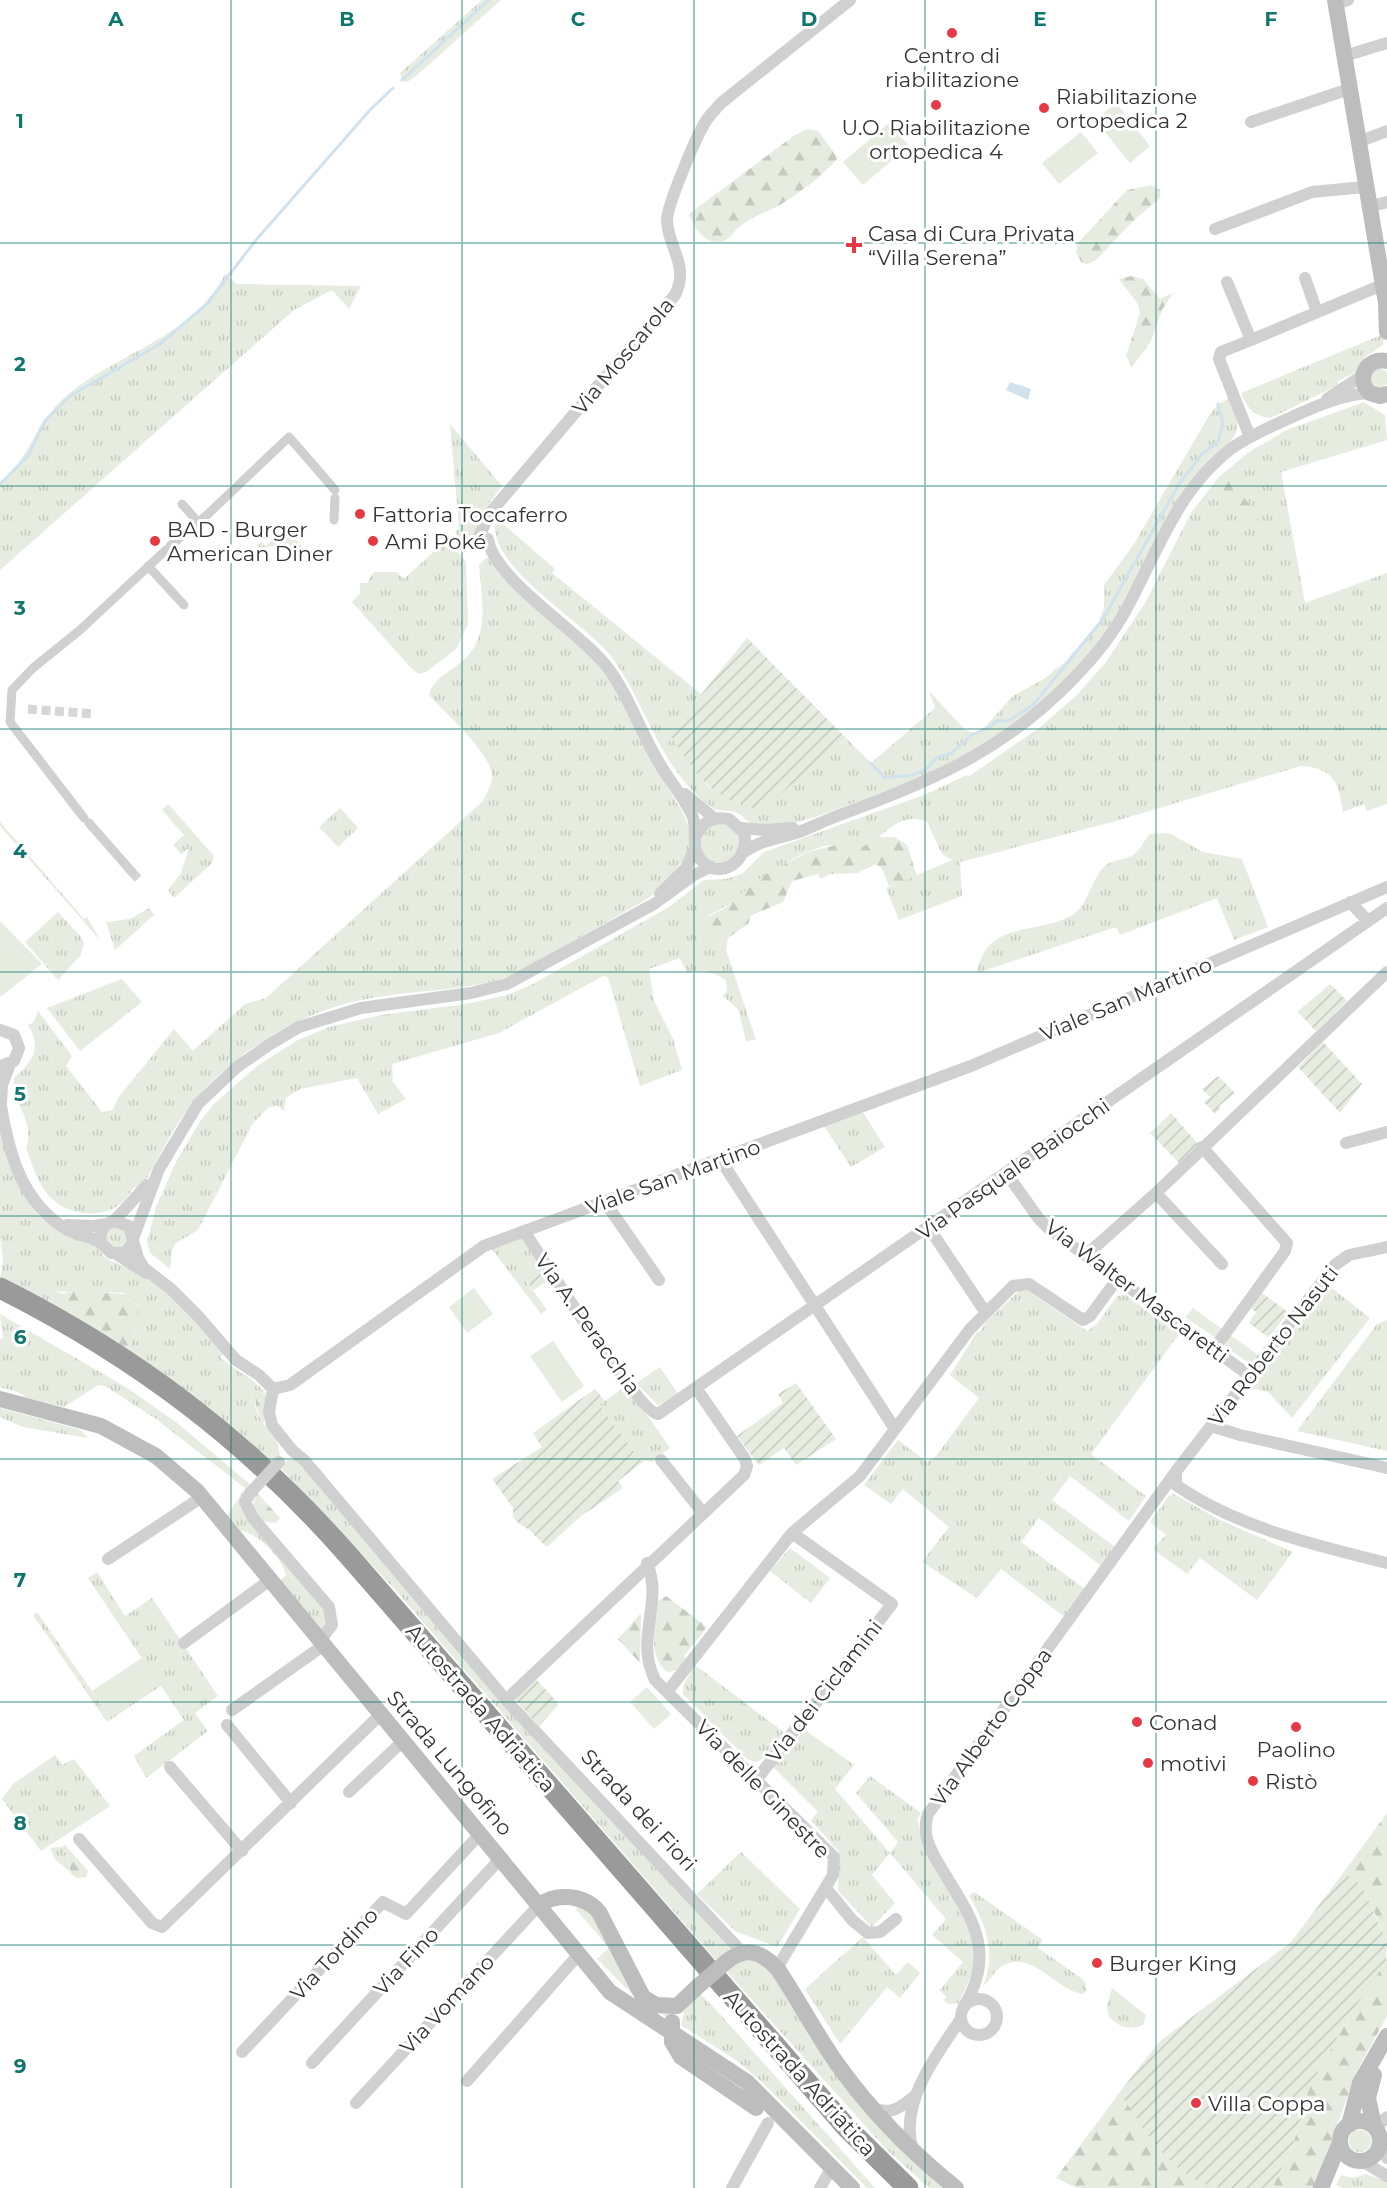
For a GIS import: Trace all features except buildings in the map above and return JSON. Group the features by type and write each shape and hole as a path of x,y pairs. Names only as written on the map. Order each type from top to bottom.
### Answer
{"highway":[{"name":"Autostrada Adriatica","path":"0,1288 74,1327 139,1367 195,1408 288,1491 356,1564 847,2128 908,2188"},
{"name":"Autostrada Adriatica","path":"0,1303 88,1350 150,1391 236,1459 286,1507 783,2077 849,2150 889,2188"}],"main road":[{"path":"1340,1 1344,56 1368,207 1387,307 1387,332"},
{"path":"1381,397 1364,385 1363,375 1366,367 1383,361 1387,339"},
{"name":"Strada Lungofino","path":"0,1399 101,1426 156,1456 202,1497 610,1992 747,2082 852,2188"},
{"path":"539,1905 545,1901 562,1898 583,1899 594,1906 643,1997 656,2005 676,2006"},
{"path":"742,1952 726,1962 676,2006 672,2022 672,2042 681,2057 811,2145"},
{"name":"Strada dei Fiori","path":"742,1952 756,1952 777,1968 837,2065 873,2108 914,2151 956,2188"},
{"path":"1349,2125 1360,2083 1387,2036"},
{"path":"1330,2188 1342,2167 1357,2160 1372,2157 1381,2134 1368,2091 1387,2054"},
{"path":"1321,2188 1344,2129 1362,2121 1381,2134"},
{"path":"1340,2142 1344,2152 1357,2160"}],"street":[{"name":"Via Moscarola","path":"668,777 609,669 587,644 516,582 483,544 490,513 675,295 682,275 669,233 667,212 705,121 721,103 850,0"},
{"path":"1344,56 1387,43"},
{"path":"1251,122 1349,89"},
{"path":"1358,142 1387,130"},
{"path":"1215,229 1312,192 1365,186"},
{"path":"1368,207 1387,202"},
{"path":"1305,278 1317,312"},
{"path":"1227,282 1251,340"},
{"path":"1250,437 1219,359 1221,352 1382,285"},
{"path":"160,1281 116,1254 106,1251 101,1243 101,1232 138,1198 159,1169 198,1104 219,1082 270,1044 299,1027 361,1008 471,993 507,984 664,898 694,875 710,867 730,867 753,846 922,784 974,758 1029,720 1071,681 1104,642 1127,609 1166,530 1193,488 1232,448 1305,411 1363,375"},
{"path":"1305,411 1358,394 1381,397"},
{"path":"132,872 86,820 10,722 12,690 33,668 80,630 289,437 335,494 334,520"},
{"path":"182,504 198,522"},
{"path":"147,566 184,605"},
{"path":"668,777 703,811 714,818 729,819 741,828 746,840 744,852"},
{"path":"668,777 692,816 700,859 710,867"},
{"path":"643,908 686,868 700,828 714,818"},
{"path":"741,828 772,830 818,824"},
{"name":"Viale San Martino","path":"273,1389 290,1384 474,1252 524,1231 971,1066 1387,886"},
{"path":"1350,902 1368,921"},
{"name":"Via Pasquale Baiocchi","path":"656,1414 929,1228 1387,908"},
{"path":"1086,1256 1156,1193 1387,972"},
{"path":"0,1030 10,1032 19,1043 17,1057 5,1065 0,1101 9,1147 18,1173 32,1200 52,1220 70,1232 101,1243"},
{"path":"1346,1143 1387,1132"},
{"path":"1202,1147 1287,1243 1285,1251 1214,1349"},
{"path":"720,1159 896,1429"},
{"path":"116,1254 125,1253 133,1239 159,1169"},
{"name":"Via Walter Mascaretti","path":"1007,1174 1039,1219 1250,1376"},
{"path":"1156,1193 1222,1264"},
{"path":"606,1202 659,1280"},
{"path":"52,1220 78,1226 125,1222 140,1263 198,1316 236,1360 259,1375 273,1389 270,1417 292,1450 250,1492 245,1502 249,1512 329,1607 332,1625 322,1643 232,1710"},
{"path":"929,1228 986,1313"},
{"name":"Via A. Peracchia","path":"524,1231 627,1384 656,1414"},
{"name":"Via Roberto Nasuti","path":"1177,1470 1341,1259 1354,1253 1387,1247"},
{"path":"667,1692 792,1533 860,1476 970,1329 1013,1286 1029,1284 1083,1320 1090,1316 1118,1278"},
{"path":"506,1700 647,1563 740,1480 747,1466 696,1388"},
{"path":"1211,1426 1240,1435 1387,1468"},
{"name":"Strada dei Fiori","path":"292,1450 304,1461 506,1700 742,1952"},
{"path":"661,1460 703,1513"},
{"path":"1177,1470 1174,1479 1176,1485 1248,1522 1308,1544 1387,1563"},
{"name":"Via Alberto Coppa","path":"914,2151 908,2130 917,2094 962,2014 978,1977 979,1941 973,1924 928,1844 925,1830 928,1814 1177,1470"},
{"path":"1157,1497 1175,1490 1188,1493"},
{"path":"108,1559 202,1497"},
{"name":"Via dei Ciclamini","path":"757,1779 892,1604 792,1533"},
{"name":"Via delle Ginestre","path":"647,1563 655,1584 645,1651 652,1674 667,1692 830,1852 834,1870 826,1888 777,1968"},
{"path":"184,1643 270,1580"},
{"path":"79,1839 152,1923 162,1927 381,1714"},
{"path":"227,1725 291,1803"},
{"path":"349,1792 404,1741"},
{"path":"171,1767 242,1851"},
{"name":"Via Tordino","path":"242,2052 384,1902 406,1914 480,1834"},
{"name":"Via Fino","path":"312,2063 500,1858"},
{"name":"Via delle Ginestre","path":"826,1888 852,1920 868,1933 880,1932 896,1919"},
{"name":"Via Vomano","path":"356,2103 539,1905"},
{"path":"467,2081 579,1954"},
{"path":"944,2043 973,2034 985,2034 994,2027 996,2010 989,2001 979,1998 969,2001 962,2014 965,2028 973,2034"},
{"name":"Via Alberto Coppa","path":"873,2108 880,2111 894,2111 917,2094"},
{"path":"732,2188 768,2123"},
{"path":"1357,2160 1387,2176"},
{"path":"820,2188 832,2167"}],"green space":[{"path":"482,0 501,0 415,77 407,82 402,80 400,73"},
{"path":"1116,103 1150,146 1130,163 1095,120"},
{"path":"889,123 909,146 863,185 843,162"},
{"path":"808,129 818,131 838,158 832,165 795,195 744,223 724,241 712,241 703,236 689,214 795,135"},
{"path":"1081,132 1098,153 1059,184 1042,163"},
{"path":"1152,185 1160,190 1160,198 1132,222 1096,260 1087,264 1081,262 1076,252 1078,243 1127,190"},
{"path":"225,274 237,284 361,286 349,309 332,290 294,310 0,570 0,482 18,464 49,414 77,387 191,317 209,298"},
{"path":"1132,276 1143,279 1160,299 1173,293 1162,310 1151,341 1132,367 1126,356 1140,313 1138,304 1119,279"},
{"path":"1384,334 1383,345 1365,357 1356,372 1338,381 1338,385 1271,418 1260,416 1252,411 1241,393"},
{"path":"1380,369 1386,372 1389,378 1386,384 1380,387 1374,384 1371,378 1374,372"},
{"path":"1232,397 1238,422 1235,435 1218,455 1110,625 1084,661 1054,694 993,739 923,776 814,817 788,824 752,823 735,812 713,808 693,791 667,756 614,660 601,645 523,577 508,559 498,540 495,522 503,524 555,569 552,573 701,694 669,734 709,788 840,744 846,738 871,763 935,708 929,691 965,730 974,733 984,728 1013,696 1044,679 1065,662 1098,624 1104,607 1104,585 1134,544 1207,419 1217,405"},
{"path":"1364,402 1385,415 1387,440 1281,472 1305,603 1387,573 1387,804 1367,811 1364,804 1343,812 1337,785 1333,779 1321,770 1301,766 1112,822 960,862 962,896 899,920 886,888 952,860 942,854 927,822 918,819 902,821 863,847 828,845 809,851 782,866 709,915 712,933 720,943 721,952 726,950 756,1040 746,1041 738,1009 723,996 727,991 726,981 718,975 697,971 687,973 680,958 649,969 654,1001 673,1039 682,1070 640,1086 608,977 603,976 499,1033 392,1064 393,1082 406,1099 378,1114 357,1078 300,1089 286,1098 284,1111 278,1106 269,1107 253,1123 198,1230 175,1244 170,1269 150,1253 147,1243 156,1207 176,1162 199,1123 214,1104 257,1066 298,1040 329,1027 381,1015 466,1004 507,995 533,984 669,907 704,880 726,879 742,874 764,852 924,795 967,775 968,777 1039,728 1076,696 1106,662 1145,603 1191,513 1218,478 1249,452 1287,430","holes":["1232,477 1234,486 1251,508 1227,505 1221,499"]},
{"path":"450,424 502,486 487,506 473,538 467,542 461,540 455,532 459,528"},
{"path":"1231,476 1257,517 1258,530 1252,531 1221,499 1220,490"},
{"path":"286,527 306,552 304,554 288,546 277,545 260,549 258,545 261,542 266,546"},
{"path":"447,539 466,562 468,624 456,649 426,672 419,674 352,602 360,594 360,583 367,583 374,572 397,572 404,579"},
{"path":"486,558 491,558 592,656 614,686 650,758 683,813 689,827 689,852 664,886 650,897 514,974 465,987 362,1000 307,1017 281,1030 256,1045 233,1063 192,1104 175,1128 140,1192 134,1187 121,1203 103,1212 84,1213 58,1204 46,1193 36,1174 26,1148 28,1127 26,1120 13,1095 14,1078 26,1066 35,1048 35,1041 28,1025 34,1022 38,1011 72,1056 66,1066 102,1112 113,1110 118,1098 174,1029 193,1051 245,1004 266,998 482,802 491,783 490,767 476,745 429,695 436,682 466,658 477,643 482,622 479,566"},
{"path":"747,638 846,738 761,810 728,798 706,783 669,734"},
{"path":"168,804 214,856 212,863 174,898 168,890 181,873 189,848 181,854 173,845 184,835 162,810"},
{"path":"340,808 358,828 338,847 319,827"},
{"path":"0,822 84,919 87,917 100,940 0,826"},
{"path":"720,823 734,829 740,843 734,857 720,863 706,857 700,843 706,829"},
{"path":"1169,833 1203,852 1242,859 1268,927 1234,940 1217,898 1120,935 1116,927 977,973 982,956 1000,937 1069,917 1085,901 1103,868 1136,853 1150,834"},
{"path":"878,837 894,837 907,845 917,876 889,886 882,869 876,864 857,873 830,874 821,879 818,874 792,881 783,902 750,916 749,923 728,938 726,950 721,953 720,943 702,920 723,909 766,874 808,852 843,843 857,848"},
{"path":"149,908 154,915 115,950 106,922 130,919"},
{"path":"58,912 81,937 84,944 80,956 58,980 25,942"},
{"path":"0,921 42,964 0,997"},
{"path":"122,979 142,1002 80,1051 47,1008"},
{"path":"1330,984 1347,1001 1316,1031 1298,1012"},
{"path":"1323,1042 1362,1084 1340,1113 1298,1067"},
{"path":"1218,1076 1235,1093 1219,1106 1220,1109 1215,1114 1204,1102 1210,1097 1202,1089"},
{"path":"862,1111 885,1147 851,1167 824,1126"},
{"path":"1171,1113 1199,1145 1179,1163 1150,1133"},
{"path":"0,1122 16,1177 38,1214 52,1226 95,1245 109,1260 140,1273 167,1291 224,1354 220,1357 257,1384 267,1395 257,1391 255,1405 278,1444 280,1455 274,1464 129,1351 136,1328 125,1293 99,1292 86,1287 68,1292 41,1291 69,1308 75,1318 0,1279 3,1261 0,1237"},
{"path":"112,1226 123,1227 129,1239 123,1248 112,1249 105,1238"},
{"path":"525,1237 544,1266 525,1280 547,1310 541,1314 492,1249"},
{"path":"544,1266 552,1278 533,1290 525,1279"},
{"path":"1328,1285 1370,1318 1292,1418 1268,1392 1251,1388"},
{"path":"86,1287 99,1292 133,1295 137,1315 129,1351 75,1318 69,1308 40,1291 49,1288 63,1294"},
{"path":"474,1288 493,1314 467,1333 449,1307"},
{"path":"1019,1291 1028,1291 1087,1331 1097,1324 1117,1296 1126,1295 1179,1334 1091,1454 1146,1496 1129,1521 1070,1476 1052,1500 1115,1547 1101,1566 1039,1518 1021,1542 1085,1589 1065,1617 1001,1569 977,1598 922,1562 949,1527 903,1489 891,1504 864,1485 898,1440 927,1462 936,1456 979,1398 950,1375 977,1332 981,1331 986,1322"},
{"path":"1261,1292 1288,1312 1269,1338 1249,1323 1256,1312 1251,1308"},
{"path":"1193,1308 1222,1329 1216,1338 1185,1317"},
{"path":"0,1314 129,1389 177,1423 252,1486 244,1496 328,1611 327,1624 319,1632 279,1582 286,1575 273,1553 251,1534 236,1531 226,1518 245,1488 156,1419 105,1386 98,1385 64,1407 27,1398 18,1392 0,1387 0,1340 3,1338"},
{"path":"1387,1320 1387,1451 1297,1431 1377,1324"},
{"path":"1230,1335 1260,1356 1252,1365 1225,1346"},
{"path":"553,1341 584,1386 562,1402 530,1356"},
{"path":"660,1367 678,1394 658,1405 636,1383"},
{"path":"796,1383 836,1439 796,1465 784,1448 759,1465 737,1436 783,1403 778,1394"},
{"path":"623,1388 645,1412 670,1448 652,1462 640,1460 599,1405"},
{"path":"595,1389 605,1401 599,1405 640,1460 644,1461 618,1481 623,1488 581,1516 547,1547 513,1517 513,1508 492,1479 542,1447 533,1433"},
{"path":"257,1391 270,1397 263,1424 256,1407 255,1394"},
{"path":"0,1408 81,1430 88,1438 23,1427 0,1417"},
{"path":"288,1460 297,1460 617,1826 731,1949 716,1960 397,1592 279,1466"},
{"path":"256,1492 280,1518 275,1523 262,1521 253,1506"},
{"path":"1174,1494 1220,1520 1293,1552 1257,1600 1200,1558 1187,1574 1153,1549 1166,1535 1150,1522 1169,1496"},
{"path":"790,1548 830,1578 811,1603 770,1571"},
{"path":"97,1572 125,1616 152,1598 218,1696 195,1713 208,1731 146,1778 134,1756 184,1720 161,1686 107,1722 33,1615 37,1612 110,1717 159,1684 88,1578"},
{"path":"666,1596 707,1627 684,1656 688,1660 678,1670 668,1672 657,1658 654,1640 658,1601"},
{"path":"641,1613 640,1663 618,1639"},
{"path":"142,1658 160,1684 110,1717 92,1691"},
{"path":"695,1665 786,1734 766,1760 764,1758 756,1762 747,1759 683,1694 684,1684"},
{"path":"535,1678 559,1704 539,1726 514,1698"},
{"path":"647,1687 671,1714 654,1729 630,1702"},
{"path":"805,1730 854,1765 835,1789 890,1853 872,1875 895,1903 872,1927 838,1891 839,1852 811,1820 818,1812 773,1767"},
{"path":"55,1755 62,1765 74,1759 110,1806 41,1851 2,1799 13,1784"},
{"path":"870,1776 921,1813 917,1819 920,1833 973,1937 974,1968 959,2003 948,2004 940,1990 963,1962 932,1935 946,1919 890,1853 898,1842 856,1793"},
{"path":"1387,1813 1387,1942 1374,1911 1344,1872"},
{"path":"65,1845 88,1871 86,1877 77,1878 71,1874 68,1856 62,1847"},
{"path":"62,1847 68,1856 70,1872 56,1860 50,1849"},
{"path":"741,1852 800,1909 777,1947 735,1931 697,1894"},
{"path":"1344,1872 1362,1886 1387,1942 1386,1962 1351,2013 1309,2088 1292,2148 1272,2188 1221,2188 1204,2184 1188,2176 1161,2151 1149,2137 1120,2092 1159,2042 1291,1942"},
{"path":"974,1892 1043,1940 1038,1948 1081,1978 1087,1990 1083,1994 1073,1991 1036,1967 1016,1962 1002,1966 983,1986 989,1962 988,1939 969,1896"},
{"path":"578,1906 591,1908 634,1988 672,2009 670,2019 636,1998 597,1959 609,1948 576,1909"},
{"path":"863,1937 896,1975 908,1962 920,1973 900,1998 887,1987 840,2044 805,1989"},
{"path":"760,1956 818,2036 953,2188 929,2188 887,2150 726,1971 744,1957"},
{"path":"1387,1957 1387,2016 1357,2071 1314,2188 1272,2188 1292,2148 1309,2088 1351,2013"},
{"path":"1112,1988 1146,2015 1143,2025 1133,2028 1124,2027 1109,2016 1107,2006"},
{"path":"700,1994 875,2188 867,2188 764,2084 736,2060 681,2025 684,2011"},
{"path":"1120,2092 1150,2137 1175,2163 1188,2174 1221,2188 1077,2188 1056,2178"},
{"path":"1360,2130 1368,2133 1371,2141 1368,2149 1360,2152 1352,2149 1349,2141 1352,2133"},
{"path":"1366,2174 1387,2182 1387,2188 1343,2188 1336,2185 1341,2175 1353,2178"}],"water":[{"path":"1010,382 1031,389 1028,400 1006,390"}],"waterway":[{"path":"402,80 489,0"},
{"path":"0,484 28,456 45,421 70,396 160,344 207,304 256,240 370,110 393,88"},
{"path":"871,763 885,778 913,775 926,769 936,758 952,753 972,735 992,726 996,721 1008,721 1033,705 1103,619 1179,484 1202,454 1218,442 1223,423 1218,404"}],"tunnel":[{"path":"28,709 95,714"},
{"path":"132,872 141,882"}],"place":[{"name":"Centro di riabilitazione","path":"952,33"},
{"name":"U.O. Riabilitazione ortopedica 4","path":"936,105"},
{"name":"Riabilitazione ortopedica 2","path":"1044,108"},
{"name":"Casa di Cura Privata “Villa Serena”","path":"854,245"},
{"name":"Fattoria Toccaferro","path":"360,514"},
{"name":"BAD - Burger American Diner","path":"155,541"},
{"name":"Ami Poké","path":"373,541"},
{"name":"Conad","path":"1137,1722"},
{"name":"Paolino","path":"1296,1727"},
{"name":"motivi","path":"1148,1763"},
{"name":"Ristò","path":"1253,1781"},
{"name":"Burger King","path":"1097,1963"},
{"name":"Villa Coppa","path":"1196,2103"}]}
